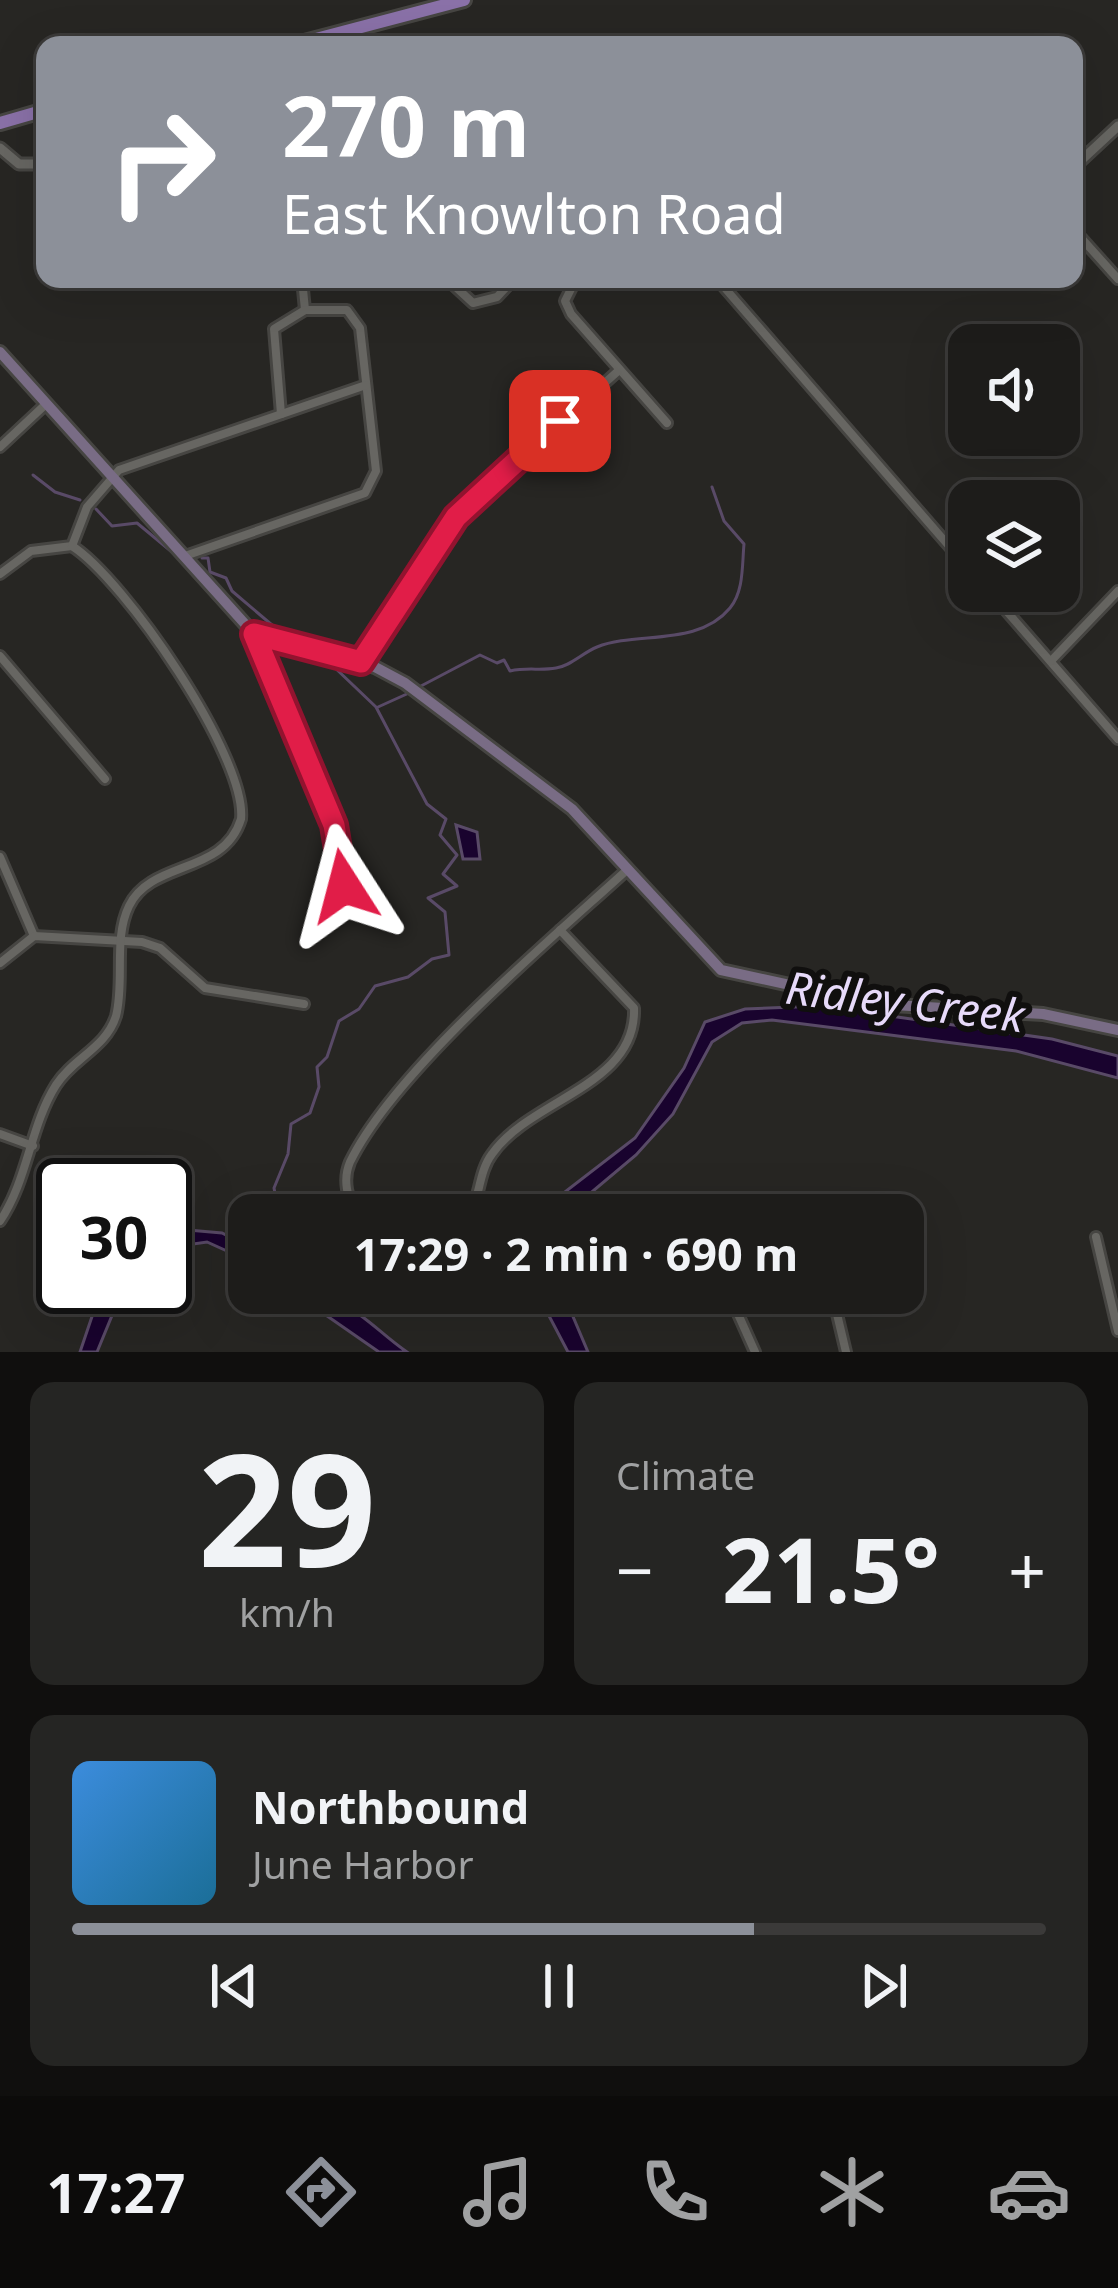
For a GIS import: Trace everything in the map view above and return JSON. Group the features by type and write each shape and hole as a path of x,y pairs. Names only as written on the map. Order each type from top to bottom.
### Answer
{"main road":[{"path":"327,36 464,0"},
{"path":"0,123 36,113"},
{"path":"0,352 254,634 361,662 398,678 572,809 703,954 735,976 877,1004 1043,1014 1118,1030"}],"street":[{"path":"1083,159 1118,127"},
{"path":"0,148 19,164 36,164"},
{"path":"1083,240 1118,279"},
{"path":"303,288 305,310"},
{"path":"457,288 473,303 497,297 506,288"},
{"path":"572,288 565,301 617,373 667,423"},
{"path":"725,288 948,545"},
{"path":"183,556 365,493 376,471 356,318 337,308 305,310 274,329 281,414"},
{"path":"361,662 456,517 617,373"},
{"path":"72,546 87,507 111,476 366,385"},
{"path":"0,448 46,404"},
{"path":"0,574 31,551 72,546 98,567 168,654 204,716 242,808 238,830 221,851 136,895 122,940 114,1022 55,1087 0,1221"},
{"path":"1051,661 1118,591"},
{"path":"1008,612 1118,739"},
{"path":"254,634 334,825 344,886"},
{"path":"0,656 105,778"},
{"path":"0,857 34,936"},
{"path":"348,1194 350,1163 398,1094 628,868"},
{"path":"477,1194 492,1153 520,1126 601,1072 630,1043 634,1008 560,931"},
{"path":"0,963 34,936 122,940 160,947 206,988 304,1004"},
{"path":"0,1134 33,1146"},
{"path":"1096,1237 1118,1331"},
{"path":"738,1314 755,1352"},
{"path":"837,1314 846,1352"}],"shaded area":[{"path":"456,825 477,832 480,859 463,859"},
{"path":"820,1006 1052,1039 1118,1056 1118,1078 1016,1051 772,1020 742,1023 712,1042 673,1114 636,1155 589,1194 562,1194 635,1138 684,1068 705,1022 745,1009"},
{"path":"192,1230 228,1236 228,1252 207,1242 192,1244"},
{"path":"93,1314 113,1314 97,1352 80,1352"},
{"path":"324,1314 359,1314 407,1352 379,1352"},
{"path":"548,1314 572,1314 588,1352 568,1352"}],"waterway":[{"path":"33,475 55,492 80,500"},
{"path":"421,686 480,655 497,663 504,660 510,671 556,668 613,642 684,633 717,620 738,594 744,544 724,521 712,487"},
{"path":"96,509 112,526 137,523 178,557"},
{"path":"202,558 208,558 210,572 226,578 232,591 285,636"},
{"path":"275,1194 288,1154 291,1124 310,1113 319,1087 317,1067 327,1057 339,1021 359,1009 375,986 408,977 432,959 449,955 445,912 428,898 457,886 443,874 457,855 440,835 446,819 427,804 376,707 332,665 311,661 305,654"},
{"path":"378,707 409,693"}],"route":[{"path":"344,886 334,825 254,634 361,662 456,517 560,421"}],"water label":[{"name":"Ridley Creek","path":"905,1002"}]}
